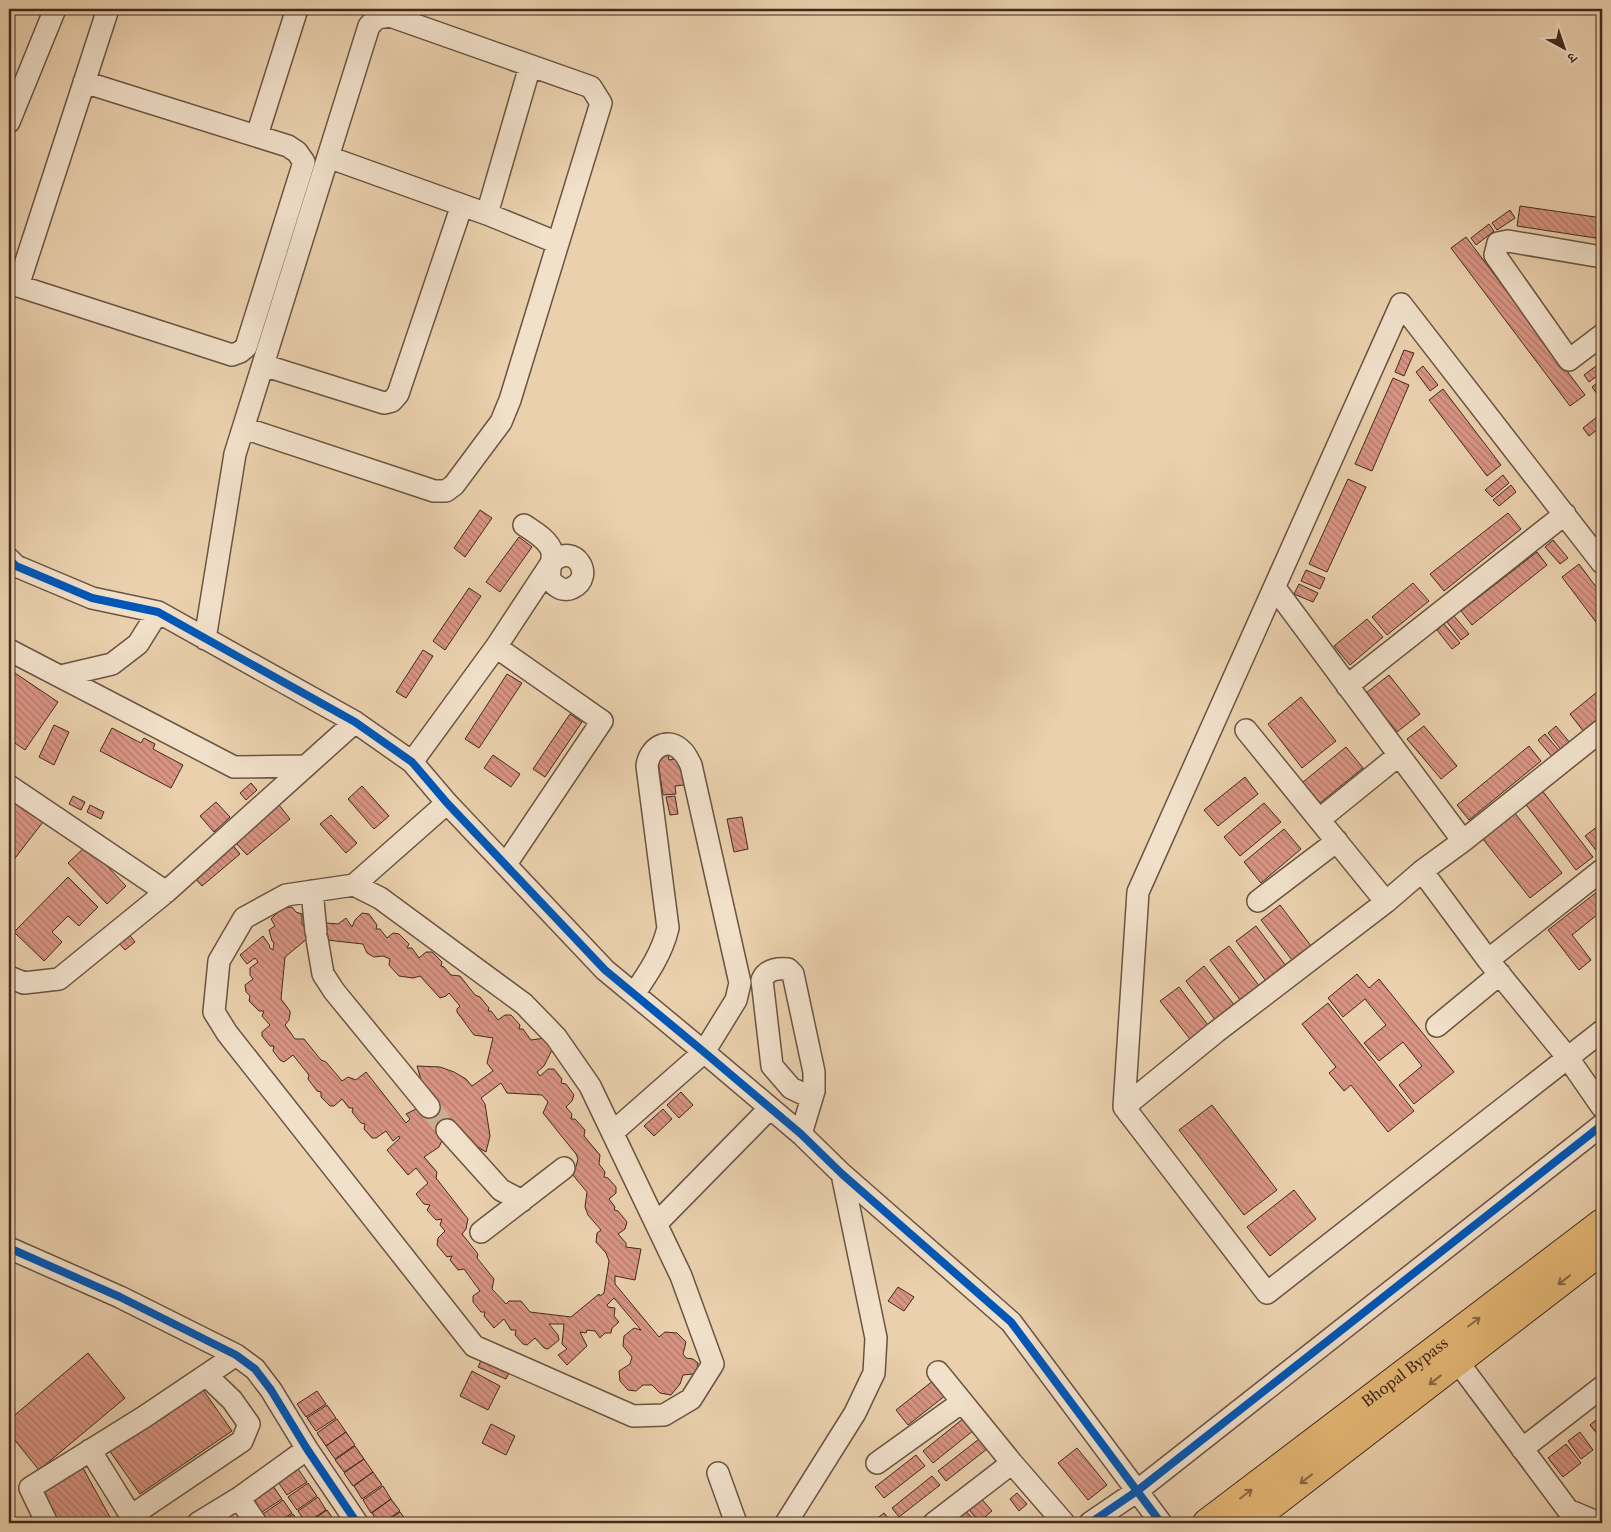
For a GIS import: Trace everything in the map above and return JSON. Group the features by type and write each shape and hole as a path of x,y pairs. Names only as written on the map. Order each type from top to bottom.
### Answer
{"main road":[{"name":"Bhopal Bypass","path":"1248,1523 1451,1353 1602,1223"},
{"name":"Bhopal Bypass","path":"1208,1523 1602,1250"}],"street":[{"path":"9,122 55,9"},
{"path":"84,82 288,146 297,152 304,162 246,347 240,352 232,356 13,284 108,9"},
{"path":"257,135 297,9"},
{"path":"206,638 233,463 370,26 376,18 390,16 591,87 601,103 510,400 501,422 454,485 446,491 434,491 244,428"},
{"path":"487,214 530,66"},
{"path":"328,157 487,214 558,243"},
{"path":"263,365 384,403 392,401 398,394 462,205"},
{"path":"1602,257 1508,241 1498,243 1495,255 1570,360 1602,335"},
{"path":"1602,563 1401,304 1138,892 1124,1107 1267,1293 1602,1030"},
{"path":"1347,686 1565,514"},
{"path":"412,762 496,647 552,562 552,550 549,546 539,535 524,525"},
{"path":"9,559 16,566 92,598 158,612 355,722 412,762 447,803 605,970 801,1134 842,1174 1011,1322 1161,1523"},
{"path":"1275,588 1463,841"},
{"path":"61,676 112,664 138,644 158,612"},
{"path":"496,647 602,721 506,864"},
{"path":"9,650 234,766 306,766"},
{"path":"9,977 24,983 58,980 166,892 355,722"},
{"path":"1246,730 1386,902"},
{"path":"1124,1107 1216,1032 1386,902 1422,871 1463,841 1602,730"},
{"path":"613,1132 704,1052 736,1000 740,983 691,764 683,751 676,746 665,744 655,749 648,756 647,766 668,928 664,945 653,967 634,994"},
{"path":"1320,820 1399,756"},
{"path":"9,786 166,892"},
{"path":"354,885 380,898 524,1004 556,1036 590,1086 681,1276 713,1364 691,1399 664,1415 633,1416 474,1346 226,1033 214,1012 219,961 244,918 286,895 354,885 447,803"},
{"path":"1258,901 1337,841"},
{"path":"1437,1026 1494,967 1602,870"},
{"path":"1422,871 1494,967 1568,1058 1602,1107"},
{"path":"312,891 316,935 323,974 334,991 429,1107"},
{"path":"801,1134 812,1098 814,1091 814,1072 793,974 788,969 772,970 765,974 762,980 772,1066 790,1088 812,1098"},
{"path":"656,1224 770,1108"},
{"path":"1090,1523 1137,1491 1602,1125"},
{"path":"447,1130 501,1190 522,1201"},
{"path":"481,1232 564,1168"},
{"path":"786,1523 855,1413 874,1373 876,1338 842,1174"},
{"path":"9,1248 120,1297 236,1355 256,1370 272,1390 357,1523"},
{"path":"1451,1353 1568,1510 1599,1519"},
{"path":"47,1523 30,1488 207,1376 236,1355"},
{"path":"938,1372 1064,1523"},
{"path":"90,1450 124,1519 242,1441 245,1436 249,1424 232,1400 207,1376"},
{"path":"1522,1449 1602,1387"},
{"path":"877,1463 962,1402"},
{"path":"198,1523 239,1498 308,1449"},
{"path":"934,1523 1012,1463"},
{"path":"718,1473 736,1523"},
{"path":"239,1498 256,1523"}],"building":[{"path":"1520,206 1602,218 1602,239 1517,226"},
{"path":"1510,210 1515,218 1497,230 1492,223"},
{"path":"1489,224 1494,231 1476,245 1471,238"},
{"path":"1466,237 1585,395 1570,406 1451,248"},
{"path":"1404,350 1414,353 1404,376 1395,372"},
{"path":"1601,362 1602,372 1589,382 1584,375"},
{"path":"1423,366 1438,385 1430,391 1416,372"},
{"path":"1393,378 1409,385 1372,471 1355,464"},
{"path":"1602,379 1602,390 1597,394 1592,387"},
{"path":"1443,389 1501,465 1487,476 1429,400"},
{"path":"1602,413 1602,426 1589,436 1583,428"},
{"path":"1503,475 1509,483 1492,497 1485,490"},
{"path":"1348,479 1366,487 1327,572 1309,564"},
{"path":"1511,485 1516,492 1499,506 1493,500"},
{"path":"480,510 492,518 465,557 454,548"},
{"path":"1508,513 1521,529 1444,591 1430,574"},
{"path":"519,537 532,547 500,592 486,582"},
{"path":"1553,540 1568,558 1560,564 1545,547"},
{"path":"1537,552 1547,565 1472,625 1461,611"},
{"path":"1579,564 1602,595 1602,630 1562,577"},
{"path":"1306,570 1325,578 1320,589 1301,581"},
{"path":"1413,583 1429,601 1387,635 1372,617"},
{"path":"1299,584 1318,593 1313,602 1294,594"},
{"path":"469,588 481,596 445,650 433,641"},
{"path":"1454,616 1469,634 1461,640 1447,622"},
{"path":"1367,619 1383,637 1350,665 1334,646"},
{"path":"1444,624 1460,643 1452,649 1437,630"},
{"path":"423,650 433,656 406,698 396,692"},
{"path":"9,669 58,702 25,750 9,739"},
{"path":"507,674 522,683 479,748 465,739"},
{"path":"1389,675 1420,714 1397,732 1366,693"},
{"path":"1602,688 1602,718 1584,732 1570,714"},
{"path":"1301,697 1336,741 1302,768 1268,724"},
{"path":"570,714 582,722 545,777 533,769"},
{"path":"54,725 69,732 54,765 39,757"},
{"path":"1424,726 1457,766 1441,779 1407,739"},
{"path":"1556,726 1571,744 1562,751 1548,733"},
{"path":"112,728 141,743 144,738 155,744 153,749 183,765 171,788 100,751"},
{"path":"1545,734 1560,752 1553,758 1538,740"},
{"path":"1529,746 1541,761 1469,820 1457,805"},
{"path":"1346,747 1363,768 1320,803 1303,782"},
{"path":"668,753 669,760 680,758 684,785 675,786 676,794 663,795 657,755"},
{"path":"493,755 520,774 511,787 484,768"},
{"path":"1245,777 1258,794 1218,826 1204,810"},
{"path":"251,783 257,790 246,800 240,793"},
{"path":"362,786 389,816 374,829 348,799"},
{"path":"1541,789 1593,857 1576,870 1524,802"},
{"path":"9,795 43,822 9,866"},
{"path":"73,796 85,802 81,810 69,804"},
{"path":"675,796 678,814 670,815 666,797"},
{"path":"216,802 230,817 214,832 200,816"},
{"path":"1264,803 1281,822 1240,856 1224,837"},
{"path":"90,805 104,812 101,819 87,812"},
{"path":"279,805 290,819 247,855 235,842"},
{"path":"1514,812 1562,873 1530,898 1482,838"},
{"path":"331,815 357,843 346,853 320,824"},
{"path":"742,817 748,849 734,852 727,819"},
{"path":"1602,823 1602,849 1598,853 1585,836"},
{"path":"1284,829 1301,849 1261,883 1244,862"},
{"path":"231,843 240,854 202,886 193,876"},
{"path":"87,845 126,886 107,904 68,863"},
{"path":"68,877 98,907 79,926 68,916 52,932 62,942 44,961 14,932"},
{"path":"1602,888 1602,911 1572,935 1591,960 1579,970 1548,930"},
{"path":"1280,905 1311,946 1292,960 1261,920"},
{"path":"280,906 285,908 292,907 296,912 302,914 302,924 308,931 326,923 338,924 346,918 352,927 355,920 362,913 369,914 377,925 376,929 380,929 387,938 393,933 399,934 409,944 407,948 412,948 419,958 426,952 432,952 442,962 441,966 451,975 460,976 475,995 480,997 489,1008 488,1011 491,1011 498,1020 505,1015 511,1015 520,1025 519,1029 523,1029 531,1040 545,1038 553,1048 544,1066 537,1072 540,1076 548,1069 554,1069 562,1079 561,1083 566,1084 574,1095 572,1101 566,1107 572,1114 571,1119 575,1119 585,1130 584,1136 600,1155 599,1164 605,1172 604,1177 608,1178 616,1187 616,1193 609,1199 615,1207 614,1210 618,1211 627,1222 625,1229 618,1234 626,1243 626,1247 641,1249 635,1280 615,1276 615,1284 659,1337 665,1332 677,1333 686,1342 683,1354 686,1358 693,1359 698,1363 697,1371 693,1374 683,1375 680,1384 671,1395 660,1393 652,1385 643,1385 636,1391 628,1390 620,1381 619,1371 630,1364 632,1357 623,1346 624,1336 634,1328 641,1330 614,1298 607,1305 608,1307 615,1308 614,1316 619,1322 612,1328 611,1333 605,1333 600,1338 595,1331 587,1330 586,1333 580,1332 587,1346 567,1365 558,1355 567,1349 562,1344 564,1324 549,1324 558,1335 559,1340 548,1349 544,1348 535,1338 527,1345 523,1344 515,1335 516,1330 511,1330 504,1319 494,1328 484,1316 485,1312 481,1312 473,1302 473,1296 480,1291 464,1269 458,1270 450,1260 452,1256 447,1257 437,1245 438,1238 445,1231 440,1225 442,1219 436,1220 427,1210 430,1205 424,1204 416,1194 428,1183 416,1168 408,1175 387,1150 400,1138 399,1136 393,1141 386,1131 376,1138 372,1138 364,1129 365,1124 361,1123 352,1112 353,1108 349,1108 342,1099 334,1106 330,1106 321,1097 321,1092 317,1091 308,1079 309,1075 293,1055 284,1062 280,1060 273,1051 274,1046 270,1046 262,1036 262,1032 270,1025 262,1016 264,1011 259,1011 249,1001 250,996 246,992 245,985 253,979 250,975 250,968 258,962 255,958 247,964 240,955 263,936 269,947 273,950 274,943 269,930 275,926 271,919 277,913","holes":["308,938 363,944 367,953 374,957 383,956 390,959 389,965 399,976 413,978 420,976 440,998 449,993 460,1006 457,1012 474,1035 493,1038 487,1063 493,1071 472,1086 466,1079 454,1072 440,1067 417,1066 429,1107 416,1109 406,1114 410,1119 406,1123 366,1072 356,1080 348,1077 342,1081 304,1039 295,1039 285,1025 289,1020 290,1014 290,1011 281,999 285,957","501,1083 507,1093 542,1095 548,1102 543,1113 576,1154 578,1159 572,1174 587,1192 585,1207 588,1215 601,1230 597,1233 596,1242 606,1253 609,1261 604,1293 600,1296 599,1294 571,1317 530,1312 521,1301 509,1301 506,1304 492,1289 494,1279 477,1258 478,1254 462,1234 466,1229 468,1219 436,1178 437,1172 424,1157 439,1147 447,1130 486,1152 490,1136 485,1104 481,1098"]},
{"path":"1256,926 1286,966 1266,981 1236,941"},
{"path":"128,933 135,942 125,950 118,942"},
{"path":"1229,946 1260,987 1241,1001 1210,960"},
{"path":"1204,966 1235,1006 1216,1021 1186,981"},
{"path":"1357,974 1369,988 1379,979 1454,1072 1414,1104 1399,1085 1422,1066 1403,1042 1379,1061 1364,1043 1386,1025 1365,999 1343,1017 1328,998"},
{"path":"1179,987 1208,1025 1190,1039 1160,1001"},
{"path":"1328,1003 1414,1111 1388,1132 1351,1085 1344,1091 1329,1073 1336,1067 1302,1024"},
{"path":"681,1092 693,1105 679,1118 667,1105"},
{"path":"1212,1105 1277,1190 1244,1215 1179,1130"},
{"path":"663,1109 672,1119 654,1136 644,1126"},
{"path":"1294,1190 1316,1219 1270,1256 1247,1227"},
{"path":"898,1287 914,1297 904,1311 888,1301"},
{"path":"88,1353 125,1398 39,1470 9,1433 9,1420"},
{"path":"484,1354 512,1367 506,1379 478,1367"},
{"path":"472,1371 500,1386 488,1410 460,1396"},
{"path":"934,1380 946,1395 908,1425 896,1410"},
{"path":"201,1387 232,1431 140,1494 109,1450"},
{"path":"317,1391 326,1404 306,1417 297,1404"},
{"path":"327,1405 336,1418 316,1431 307,1418"},
{"path":"1602,1415 1602,1440 1590,1425"},
{"path":"964,1418 974,1430 933,1463 923,1451"},
{"path":"337,1419 346,1432 326,1446 317,1433"},
{"path":"491,1424 515,1436 506,1455 482,1443"},
{"path":"346,1432 355,1445 335,1459 326,1446"},
{"path":"1580,1432 1593,1450 1581,1459 1568,1441"},
{"path":"979,1439 987,1449 946,1481 938,1471"},
{"path":"1566,1444 1581,1463 1563,1477 1548,1458"},
{"path":"355,1446 364,1459 344,1472 335,1460"},
{"path":"1077,1448 1107,1485 1088,1500 1058,1463"},
{"path":"916,1455 925,1466 884,1498 875,1487"},
{"path":"364,1459 373,1472 353,1486 344,1473"},
{"path":"83,1468 112,1521 108,1523 58,1523 41,1492"},
{"path":"298,1469 307,1482 287,1495 278,1482"},
{"path":"373,1472 382,1485 362,1499 354,1486"},
{"path":"932,1476 940,1485 899,1517 892,1508"},
{"path":"308,1483 317,1496 297,1510 288,1497"},
{"path":"273,1486 282,1499 262,1512 253,1499"},
{"path":"383,1486 391,1499 371,1513 363,1500"},
{"path":"1017,1493 1027,1504 1019,1511 1010,1499"},
{"path":"979,1496 992,1511 979,1522 966,1506"},
{"path":"318,1497 326,1510 306,1523 298,1511"},
{"path":"391,1499 400,1511 382,1523 378,1523 372,1513"},
{"path":"283,1500 292,1513 277,1523 269,1523 263,1514"},
{"path":"964,1509 977,1523 947,1523"},
{"path":"327,1510 336,1523 308,1523"},
{"path":"400,1512 408,1523 384,1523"},
{"path":"884,1513 892,1523 871,1523"},
{"path":"293,1514 299,1523 279,1523"}],"tunnel":[{"path":"429,1107 447,1130"}],"cycle path":[{"path":"9,559 16,566 92,598 158,612 355,722 412,762 447,803 605,970 801,1134 842,1174 1011,1322 1161,1523"},
{"path":"1090,1523 1137,1491 1602,1125"},
{"path":"9,1248 120,1297 236,1355 255,1369 271,1390 307,1449 357,1523"}]}
